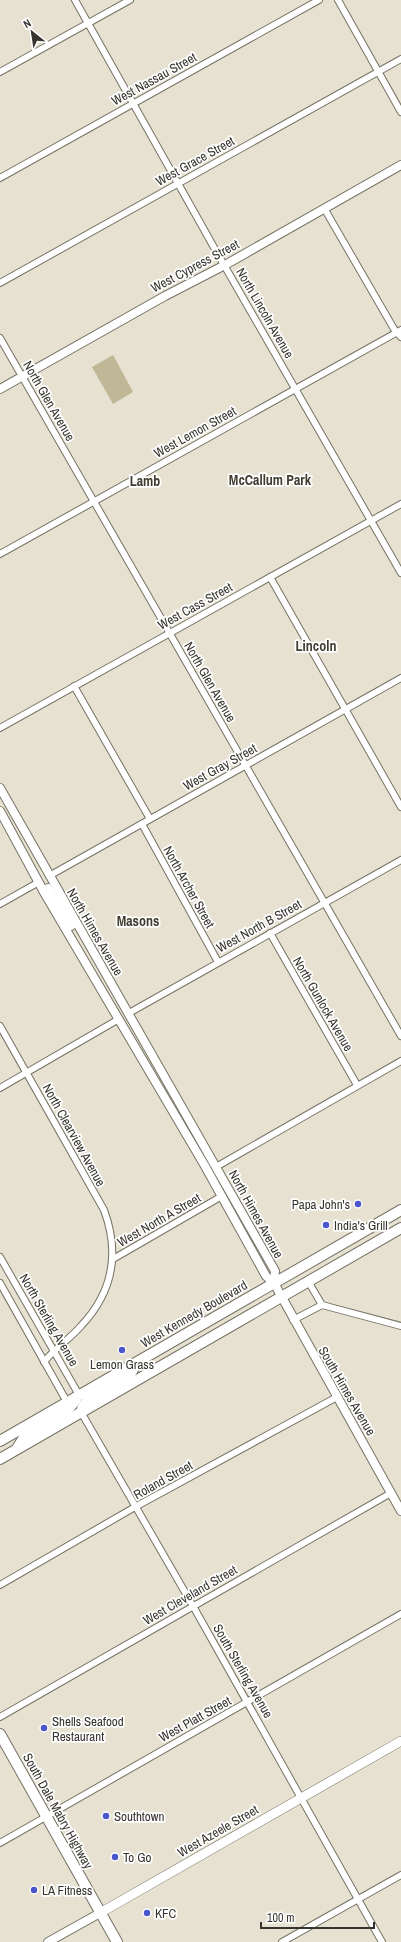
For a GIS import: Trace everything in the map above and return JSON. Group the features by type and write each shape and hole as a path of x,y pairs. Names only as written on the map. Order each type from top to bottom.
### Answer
{"main road":[{"name":"West Kennedy Boulevard","path":"0,1441 401,1210"},
{"path":"0,1459 401,1228"},
{"path":"80,1412 88,1398 129,1374 138,1361"},
{"path":"17,1449 25,1436 65,1412 74,1404 80,1395"},
{"name":"South Dale Mabry Highway","path":"0,1734 117,1942"},
{"name":"West Azeele Street","path":"100,1913 401,1741"}],"street":[{"name":"North Lincoln Avenue","path":"75,0 178,184 401,573"},
{"path":"0,72 130,0"},
{"name":"West Nassau Street","path":"0,178 319,0"},
{"path":"338,0 401,112"},
{"name":"West Grace Street","path":"0,283 401,59"},
{"name":"West Cypress Street","path":"0,389 165,296 225,265 401,164"},
{"path":"324,208 400,333"},
{"name":"West Lemon Street","path":"0,554 296,389 400,333"},
{"name":"North Glen Avenue","path":"0,338 401,1036"},
{"name":"West Cass Street","path":"0,728 401,504"},
{"path":"270,577 401,807"},
{"name":"West Gray Street","path":"49,876 401,678"},
{"path":"74,686 150,819"},
{"name":"North Himes Avenue","path":"0,788 275,1271 274,1283"},
{"path":"0,812 9,818 37,867 49,876"},
{"name":"North Himes Avenue","path":"0,812 39,882 222,1196 266,1276 274,1283"},
{"name":"North Archer Street","path":"142,824 218,962"},
{"name":"West North B Street","path":"129,1013 401,860"},
{"path":"0,904 39,882 48,888 71,925 82,934"},
{"name":"North Gunlock Avenue","path":"270,933 357,1085"},
{"path":"0,1088 119,1019"},
{"name":"North Clearview Avenue","path":"0,1026 104,1210 109,1225 113,1259"},
{"path":"216,1166 401,1060"},
{"name":"West North A Street","path":"44,1362 54,1350 82,1325 96,1305 111,1274 113,1259 222,1196"},
{"name":"North Sterling Avenue","path":"0,1257 80,1395"},
{"path":"308,1281 322,1304 401,1326"},
{"name":"South Himes Avenue","path":"274,1283 293,1320 401,1511"},
{"name":"North Sterling Avenue","path":"0,1284 67,1402"},
{"path":"293,1320 322,1304"},
{"name":"Roland Street","path":"0,1585 135,1507 337,1397"},
{"name":"South Sterling Avenue","path":"80,1412 248,1702 382,1942"},
{"name":"West Cleveland Street","path":"0,1717 390,1493"},
{"name":"West Platt Street","path":"0,1843 401,1614"},
{"path":"282,1942 401,1875"},
{"name":"West Azeele Street","path":"48,1942 100,1913"}],"shaded area":[{"path":"113,355 133,392 113,404 92,367"}],"place":[{"name":"Papa John's","path":"358,1204"},
{"name":"India's Grill","path":"326,1225"},
{"name":"Lemon Grass","path":"122,1350"},
{"name":"Shells Seafood Restaurant","path":"44,1728"},
{"name":"Southtown","path":"106,1816"},
{"name":"To Go","path":"115,1857"},
{"name":"LA Fitness","path":"34,1890"},
{"name":"KFC","path":"147,1913"}],"district":[{"name":"McCallum Park","path":"270,480"},
{"name":"Lamb","path":"145,481"},
{"name":"Lincoln","path":"316,646"},
{"name":"Masons","path":"138,921"}]}
